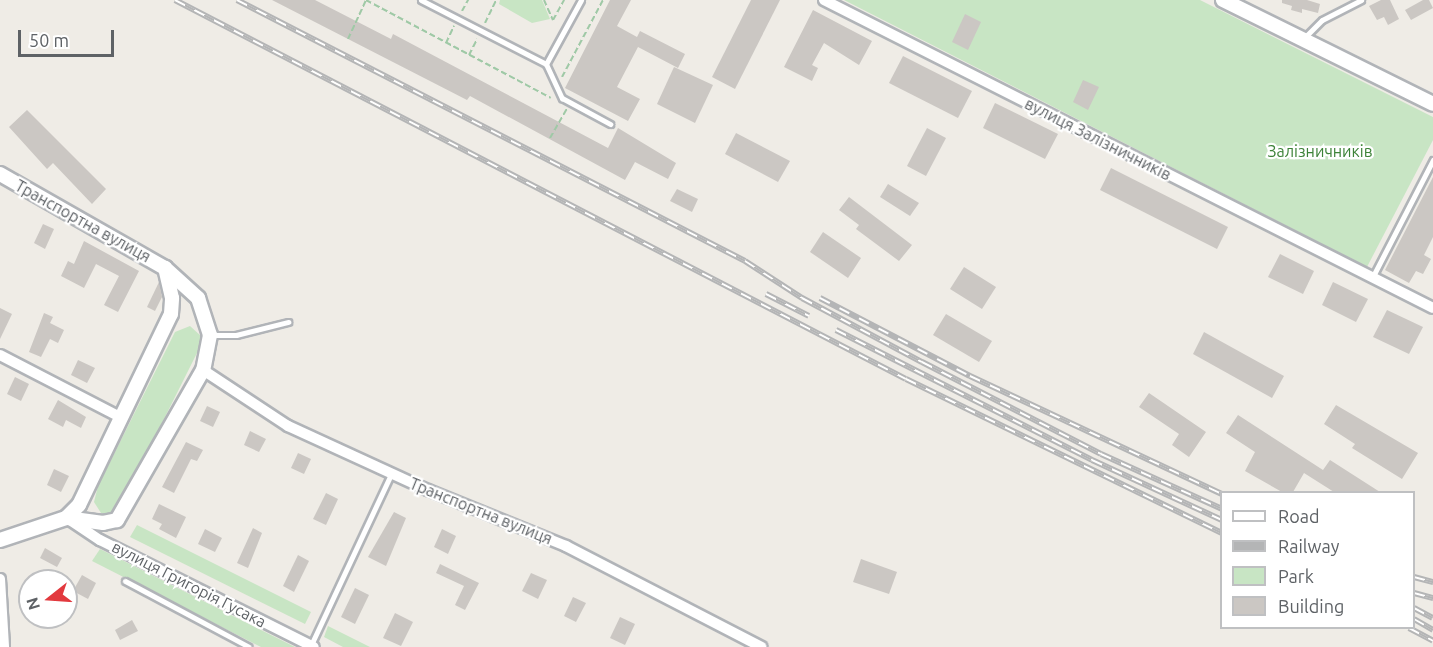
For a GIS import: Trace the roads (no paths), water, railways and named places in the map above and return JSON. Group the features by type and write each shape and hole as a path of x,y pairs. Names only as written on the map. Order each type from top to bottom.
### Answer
{"street":[{"name":"вулиця Залізничників","path":"824,0 1433,308"},
{"path":"1223,0 1433,104"},
{"name":"Транспортна вулиця","path":"0,174 165,268 198,298 210,336 203,370 117,520 103,523 66,518"},
{"name":"Транспортна вулиця","path":"66,518 79,505 171,314 165,268"},
{"path":"0,355 122,418"},
{"name":"Транспортна вулиця","path":"203,370 288,426 391,474 566,546 762,647"},
{"path":"0,540 66,518"},
{"name":"вулиця Григорія Гусака","path":"66,518 100,540 313,646"},
{"path":"0,579 4,647"}],"lane":[{"path":"421,0 546,64 562,98 610,124"},
{"path":"546,64 581,0"},
{"path":"1303,40 1322,20 1361,0"},
{"path":"1372,278 1433,160"},
{"path":"210,336 236,335 288,322"},
{"path":"313,646 391,474"},
{"path":"125,580 249,647"}],"railway":[{"path":"175,0 906,379 1220,532"},
{"path":"237,0 745,261 802,298 922,362 1101,454 1220,508"},
{"path":"766,294 809,316"},
{"path":"820,298 970,376 1220,493"},
{"path":"836,330 1092,460 1220,519"},
{"path":"1415,577 1433,582"},
{"path":"1415,593 1433,598"},
{"path":"1415,609 1433,618"},
{"path":"1415,620 1433,630"},
{"path":"1411,629 1433,641"}],"park label":[{"name":"Залізничників","path":"1320,151"}]}
